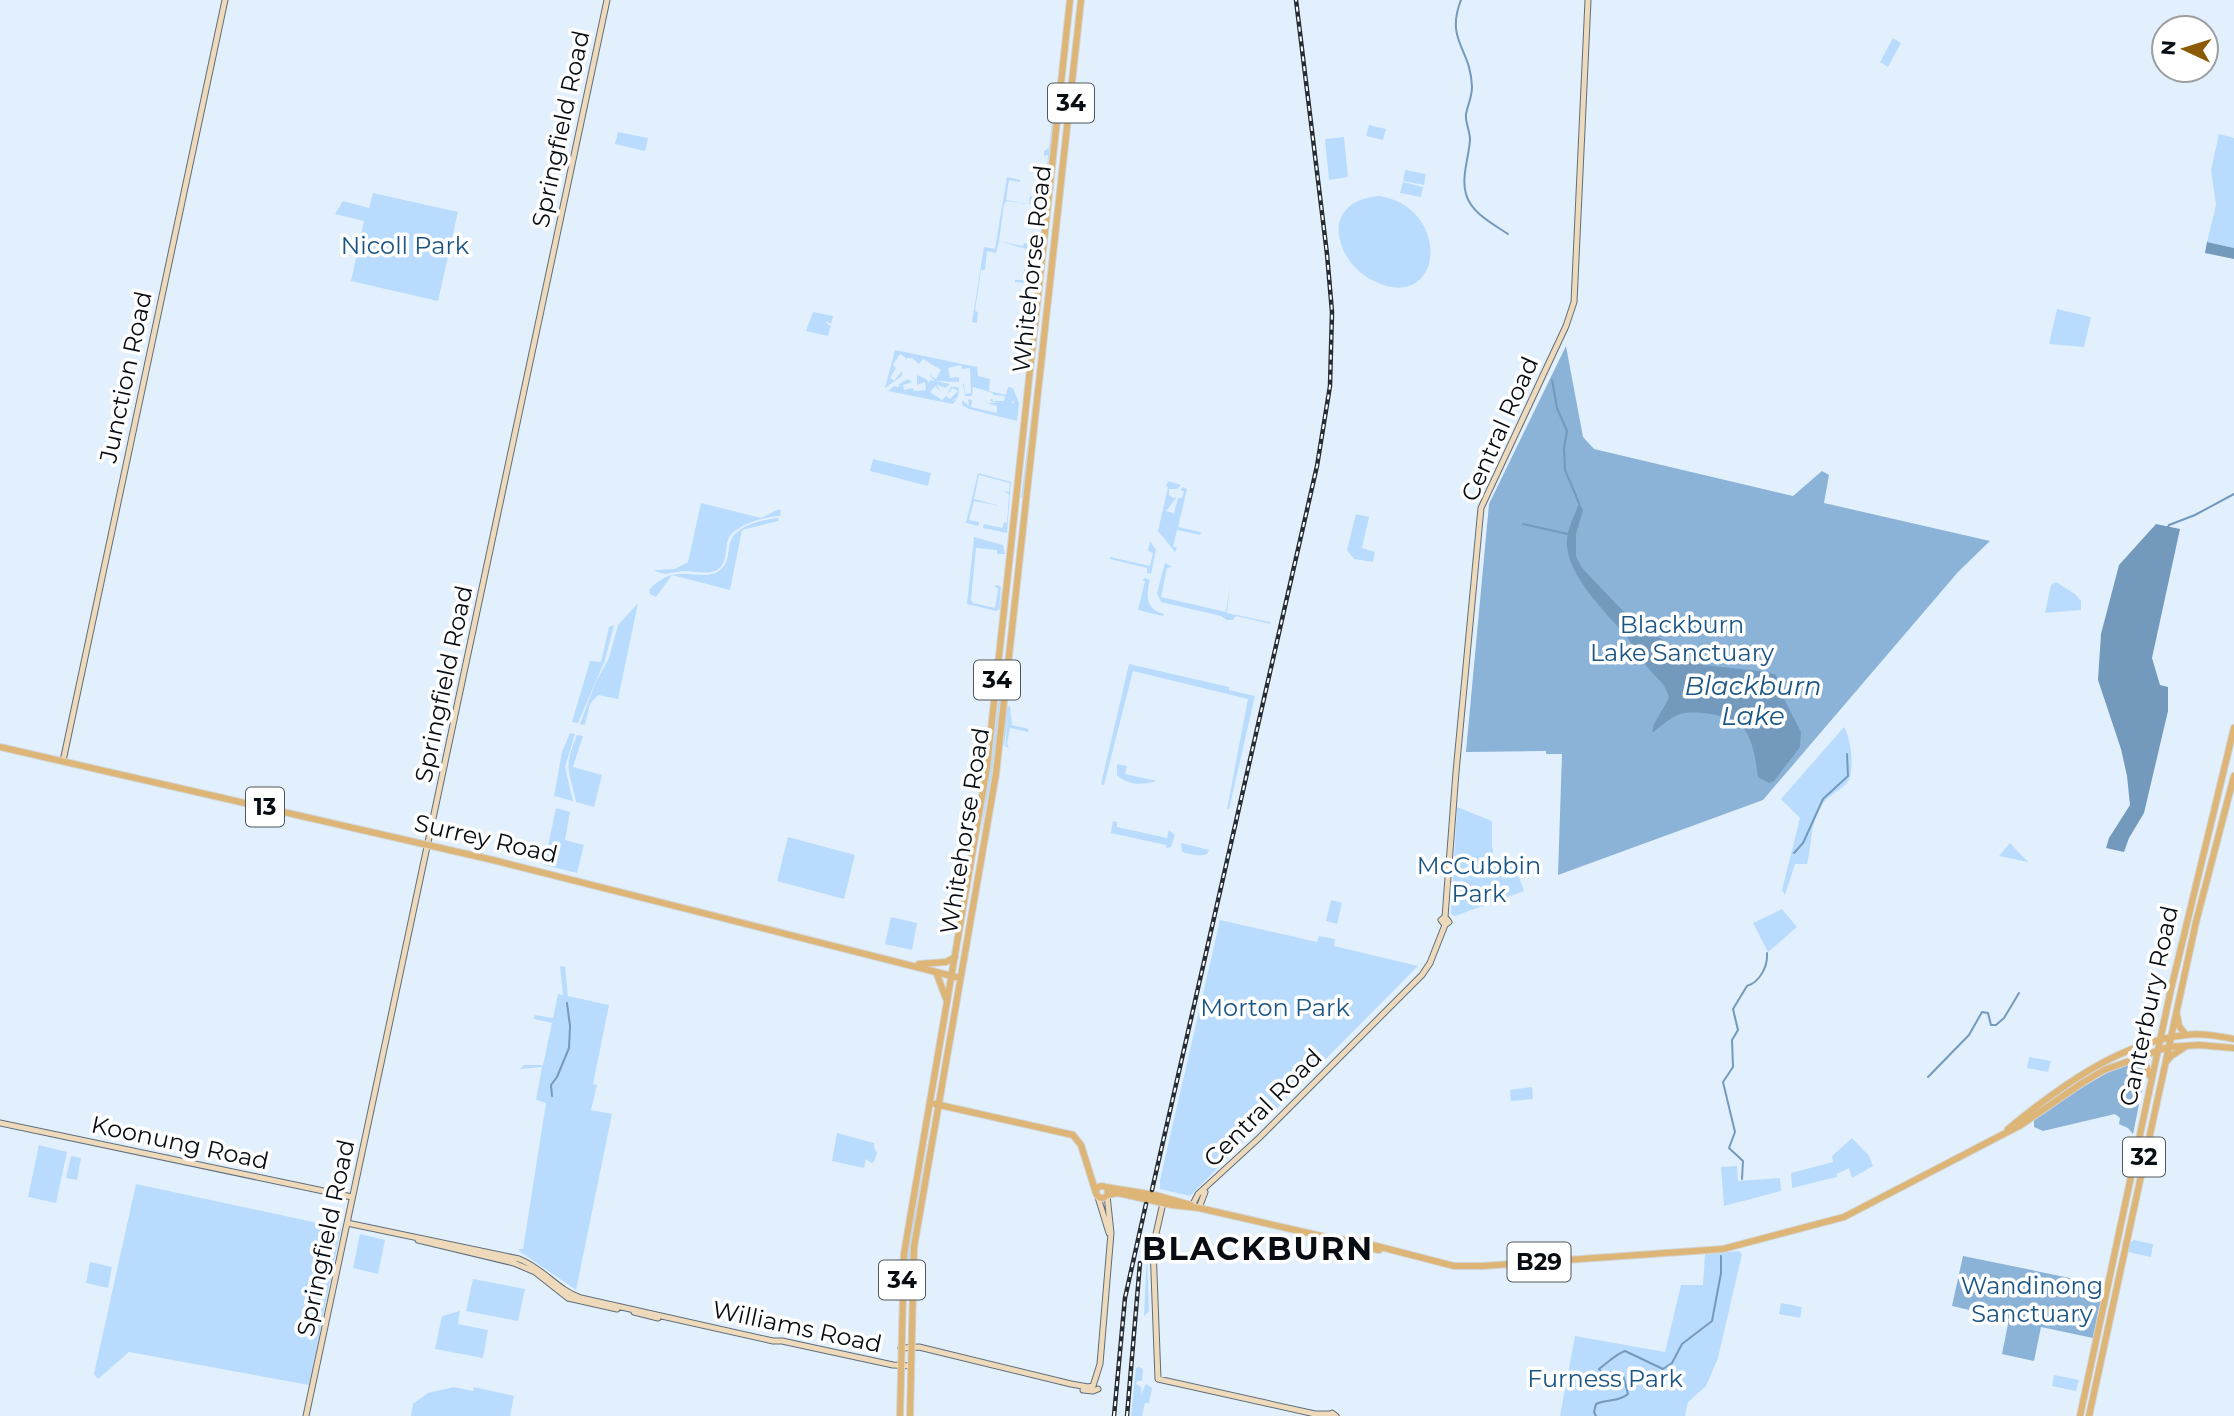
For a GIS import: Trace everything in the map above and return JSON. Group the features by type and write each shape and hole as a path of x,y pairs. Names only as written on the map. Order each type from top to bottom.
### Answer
{"main road":[{"name":"Whitehorse Road","path":"900,1416 904,1254 976,838 994,707 1070,0"},
{"name":"Whitehorse Road","path":"910,1416 914,1256 996,774 1081,0"},
{"path":"1031,354 1042,348"},
{"name":"Canterbury Road","path":"2081,1416 2160,1040 2197,875 2234,729"},
{"name":"Surrey Road","path":"0,747 428,845 961,978"},
{"name":"Canterbury Road","path":"2090,1416 2176,1010 2234,776"},
{"path":"976,838 980,842 985,840"},
{"path":"970,874 976,867 980,868"},
{"path":"911,964 941,963 951,961 955,957"},
{"path":"935,972 947,1003"},
{"path":"2176,1010 2177,1021 2186,1035"},
{"name":"B29","path":"1105,1186 1454,1266 1664,1254 1743,1245 1844,1217 2048,1107 2103,1063 2160,1040 2186,1035 2214,1035 2234,1039"},
{"path":"2164,1065 2177,1051 2193,1045"},
{"name":"B29","path":"2025,1119 2034,1109 2093,1076 2158,1050 2193,1045 2234,1048"},
{"path":"2132,1059 2146,1066 2151,1082"},
{"path":"930,1102 1067,1133 1079,1141 1097,1194"},
{"path":"2034,1109 2048,1107"},
{"path":"1091,1173 1108,1190 1107,1195"},
{"path":"1097,1194 1099,1187 1105,1186"},
{"name":"B29","path":"1097,1194 1101,1198 1118,1193 1163,1200"},
{"path":"2089,1375 2098,1376"}],"street":[{"name":"Junction Road","path":"62,761 225,0"},
{"name":"Springfield Road","path":"306,1416 607,0"},
{"name":"Central Road","path":"1195,1207 1209,1186 1422,975 1430,963 1445,925 1449,922 1445,917 1456,772 1481,508 1566,326 1575,295 1588,0"},
{"name":"Koonung Road","path":"0,1123 352,1197"},
{"path":"1097,1194 1108,1223"},
{"path":"901,1348 911,1347 1092,1387 1100,1364 1111,1243 1107,1195"},
{"path":"1163,1200 1153,1247 1158,1379 1245,1401 1333,1416"},
{"name":"Williams Road","path":"347,1223 513,1257 531,1264 569,1295"},
{"name":"Williams Road","path":"460,1248 527,1268 569,1295 587,1301 911,1366"},
{"path":"477,1254 484,1251"}],"green space":[{"path":"1893,38 1901,43 1888,67 1880,62"},
{"path":"1052,120 1044,200 1040,189 1045,186 1048,155 1044,156 1044,151 1049,148"},
{"path":"1369,125 1386,129 1383,140 1366,136"},
{"path":"618,132 648,138 645,151 615,144"},
{"path":"2219,134 2234,138 2234,248 2207,242 2216,205 2211,170"},
{"path":"1344,137 1348,177 1329,180 1325,139"},
{"path":"1405,170 1426,174 1424,185 1403,181"},
{"path":"1007,177 1020,180 1009,180 1006,200 1026,203 1007,201 1004,204 996,253 987,251 985,270 981,270 975,311 978,312 977,323 972,322 984,247 995,249"},
{"path":"1403,182 1423,187 1421,197 1400,193"},
{"name":"Nicoll Park","path":"373,193 458,212 438,301 351,281 364,221 335,214 343,201 369,208"},
{"path":"1379,196 1403,204 1420,220 1429,238 1430,257 1424,274 1412,285 1393,287 1368,278 1350,262 1342,246 1339,230 1343,214 1354,203"},
{"path":"999,241 1023,246 1024,243 1028,244 1024,283 1015,280 1023,280 1026,249"},
{"path":"2057,309 2091,317 2084,347 2049,344"},
{"path":"813,312 833,316 831,324 826,321 831,326 828,336 806,331"},
{"name":"Blackburn Lake Sanctuary","path":"1566,346 1583,437 1594,449 1793,496 1822,471 1829,475 1824,503 1990,541 1958,572 1763,800 1558,875 1562,754 1546,754 1546,751 1466,752 1489,504"},
{"path":"895,350 977,367 978,376 990,379 989,391 1006,395 1008,387 1013,388 1019,403 1017,421 962,405 962,400 969,406 968,399 972,400 971,407 997,413 997,406 987,403 1000,403 990,401 992,398 993,401 1004,401 1005,396 993,395 973,387 972,396 965,396 964,383 965,394 971,393 970,368 962,369 961,365 948,368 950,378 959,377 959,382 935,381 930,376 933,372 931,376 936,379 941,370 923,359 919,364 912,358 904,361 906,358 900,354 893,365 896,368 890,378 894,381 902,371 902,376 885,388"},
{"path":"917,375 929,383 930,380 950,384 945,388 936,384 941,392 935,386 930,392 942,400 946,396 950,399 958,391 953,388 947,394 951,387 957,387 959,389 958,397 951,402 957,399 953,404 888,391 894,386 899,387 899,384 908,379 912,382 903,385 904,390 926,390 925,382 917,385"},
{"path":"1035,384 1023,497 1021,498"},
{"path":"873,459 931,473 928,486 870,471"},
{"path":"978,473 1011,482 1007,533 983,528 984,524 1002,528 1007,522 1009,494 1003,491 1009,492 1010,483 979,475 974,499 1000,506 974,501 969,520 979,522 978,526 966,523"},
{"path":"1168,481 1181,485 1177,489 1169,489 1169,495 1177,497 1166,511 1174,513 1178,498 1182,498 1182,487 1187,489 1178,527 1201,532 1200,535 1177,530 1173,546 1177,548 1175,552 1158,531"},
{"path":"701,503 761,518 781,510 780,516 751,522 736,530 728,540 724,561 717,570 665,574 654,570 675,569 688,562"},
{"path":"1356,514 1369,517 1362,548 1375,552 1373,562 1354,559 1347,550"},
{"path":"779,518 778,521 742,530 730,590 673,575 713,574 723,567 731,540 739,530 759,521"},
{"path":"974,537 1003,545 1005,554 997,554 997,550 976,548 971,600 973,603 995,608 998,589 994,586 997,585 1001,587 999,609 996,611 967,604"},
{"path":"1150,541 1156,550 1151,574 1147,573 1147,568 1110,559 1150,566 1153,553 1148,551"},
{"path":"1165,563 1172,567 1167,568 1161,597 1226,612 1230,585 1227,613 1271,624 1236,616 1233,620 1227,620 1221,616 1161,602 1157,593"},
{"path":"672,575 656,597 650,594 649,590 659,581"},
{"path":"1142,580 1150,580 1148,601 1153,609 1164,614 1163,616 1138,610 1145,581"},
{"path":"2056,582 2075,594 2081,601 2081,610 2045,613 2051,585"},
{"path":"638,603 618,699 598,695 590,704 585,725 580,724 595,684 609,658 618,625"},
{"path":"614,625 605,660 578,723 572,722 590,661 601,662 609,627"},
{"path":"1008,632 992,775 980,838"},
{"path":"1129,664 1229,687 1229,690 1255,696 1229,809 1248,699 1133,671 1104,785 1101,784"},
{"path":"1010,706 1012,725 1029,729 1028,732 1010,728 1007,744 1009,748 1005,746 1009,710 1003,745 1007,707"},
{"path":"1844,727 1851,756 1849,779 1826,799 1817,813 1807,864 1795,864 1785,895 1782,890 1800,818 1781,799"},
{"path":"570,733 575,734 565,767 573,801 554,796 562,752"},
{"path":"577,735 583,736 573,767 602,775 594,807 576,802 569,762"},
{"path":"1117,764 1127,766 1125,774 1157,781 1142,784 1121,779 1117,775"},
{"name":"McCubbin Park","path":"1457,807 1492,821 1495,861 1508,857 1513,860 1524,891 1455,916 1451,914"},
{"path":"556,808 570,812 565,840 584,845 577,873 544,865"},
{"path":"1113,821 1117,822 1117,827 1167,838 1169,830 1175,835 1171,847 1166,848 1166,845 1111,833"},
{"path":"788,837 855,855 844,899 777,881"},
{"path":"1181,843 1209,850 1204,855 1188,854 1182,852"},
{"path":"2010,843 2028,862 1999,856"},
{"path":"1331,900 1342,903 1337,924 1326,921"},
{"path":"1782,909 1797,927 1768,952 1753,923"},
{"path":"891,917 917,923 912,950 885,944"},
{"name":"Morton Park","path":"1220,920 1317,942 1319,936 1335,939 1334,946 1418,966 1190,1196 1160,1189 1160,1180"},
{"path":"560,966 565,967 568,996 609,1005 593,1084 597,1085 591,1110 612,1114 576,1290 519,1251 523,1249 546,1103 536,1100 542,1067 520,1069 524,1065 543,1065 552,1023 534,1019 535,1015 553,1018 558,994 563,995"},
{"path":"2029,1057 2051,1061 2048,1072 2027,1068"},
{"path":"2130,1062 2142,1065 2145,1075 2133,1134 2119,1124 2120,1118 2115,1114 2043,1131 2034,1127 2034,1120 2057,1104 2092,1081"},
{"path":"1532,1087 1533,1099 1511,1101 1510,1090"},
{"path":"934,1111 907,1282 905,1340 908,1248"},
{"path":"837,1133 874,1143 877,1153 874,1162 866,1159 864,1168 832,1161"},
{"path":"1852,1138 1869,1156 1873,1166 1852,1178 1849,1168 1837,1174 1837,1177 1792,1188 1791,1173 1833,1162 1832,1156"},
{"path":"39,1145 67,1152 56,1203 28,1197"},
{"path":"71,1156 81,1158 77,1180 66,1178"},
{"path":"1737,1166 1738,1181 1780,1178 1781,1191 1724,1206 1721,1167"},
{"path":"136,1184 341,1228 309,1385 129,1352 98,1379 94,1374"},
{"path":"360,1234 385,1240 378,1274 353,1268"},
{"path":"2134,1240 2153,1244 2151,1257 2128,1252 2130,1243"},
{"name":"Furness Park","path":"1739,1251 1742,1254 1718,1358 1706,1386 1688,1402 1685,1416 1560,1416 1575,1336 1665,1352 1681,1285 1703,1285 1705,1254"},
{"path":"1147,1253 1149,1311 1144,1316"},
{"name":"Wandinong Sanctuary","path":"1963,1256 2104,1285 2093,1338 2041,1327 2034,1361 2002,1354 2009,1319 1952,1306"},
{"path":"90,1262 112,1267 108,1288 86,1283"},
{"path":"473,1279 525,1289 518,1321 466,1311"},
{"path":"1781,1303 1802,1307 1800,1318 1779,1314"},
{"path":"460,1311 458,1324 488,1330 483,1358 435,1349 442,1316"},
{"path":"1136,1368 1143,1369 1142,1381 1137,1381 1136,1384 1141,1387 1141,1394 1146,1384 1152,1388 1149,1403 1145,1403 1142,1416 1131,1416"},
{"path":"2054,1375 2079,1380 2076,1391 2052,1386"},
{"path":"454,1387 473,1391 474,1387 514,1396 510,1416 411,1416 413,1404 428,1393"}],"water":[{"path":"2207,242 2234,248 2234,259 2205,253"},
{"name":"Blackburn Lake","path":"1579,503 1583,510 1576,534 1576,556 1582,568 1622,610 1696,664 1776,675 1782,695 1801,732 1800,747 1774,781 1769,783 1758,777 1747,733 1728,719 1710,714 1685,713 1672,718 1652,733 1654,724 1669,698 1662,683 1627,637 1586,589 1570,561 1568,533"},
{"path":"2156,524 2180,529 2152,658 2160,685 2168,687 2168,711 2144,813 2124,852 2106,848 2109,838 2130,805 2121,749 2098,680 2101,634 2119,565"}],"waterway":[{"path":"1461,0 1457,14 1457,35 1468,63 1472,87 1466,114 1470,140 1465,174 1466,194 1478,212 1508,234"},
{"path":"1552,380 1557,408 1567,431 1564,448 1565,470 1579,503"},
{"path":"2167,529 2169,525 2195,515 2234,494"},
{"path":"1523,524 1568,534"},
{"path":"1794,853 1803,843 1823,799 1848,776 1847,754"},
{"path":"1742,1179 1743,1161 1729,1148 1735,1132 1723,1082 1733,1067 1732,1040 1738,1030 1733,1009 1747,986 1756,981 1762,973 1767,953"},
{"path":"1928,1077 1969,1035 1982,1012 1988,1013 1991,1025 1996,1025 2004,1018 2019,993"},
{"path":"552,1096 551,1085 569,1048 567,1003"},
{"path":"1596,1416 1596,1404 1628,1394 1623,1375 1612,1372 1603,1374 1599,1369 1625,1351 1663,1369 1672,1363 1682,1344 1712,1321 1721,1273 1721,1256"}],"railway":[{"path":"1152,1190 1317,466 1330,386 1332,312 1327,254 1296,0"},
{"path":"1114,1416 1125,1298 1146,1204"},
{"path":"1127,1416 1140,1263"}],"district":[{"name":"BLACKBURN","path":"1258,1249"}]}
